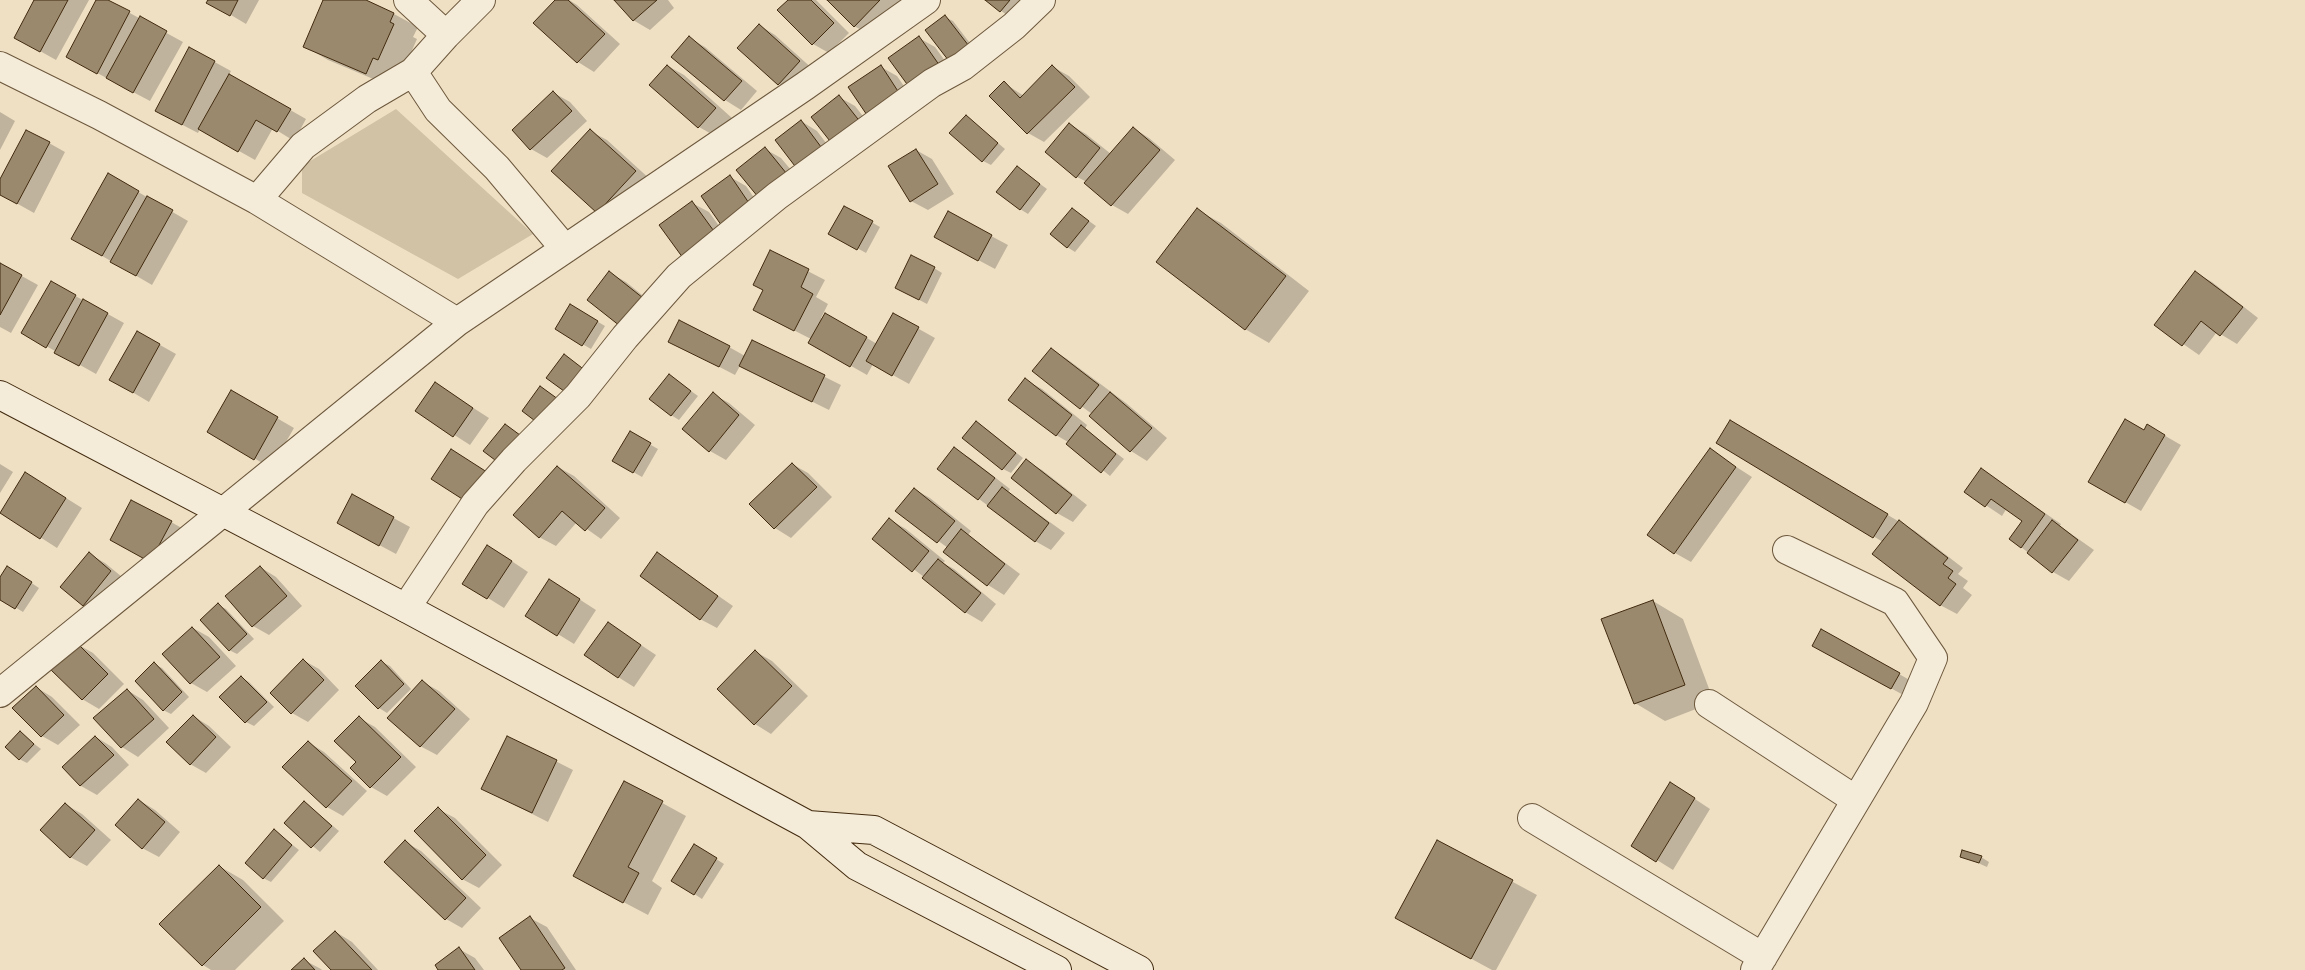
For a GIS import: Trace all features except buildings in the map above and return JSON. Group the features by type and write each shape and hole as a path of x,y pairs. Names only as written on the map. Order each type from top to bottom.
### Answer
{"street":[{"path":"408,0 446,35"},
{"path":"257,200 303,146 366,99 413,72 481,0"},
{"path":"0,693 456,322 805,86 926,0"},
{"path":"406,608 475,504 514,460 578,396 625,337 679,276 777,196 932,83 963,66 1014,26 1041,0"},
{"path":"0,66 99,115 257,200 456,322"},
{"path":"413,72 438,110 497,168 565,249"},
{"path":"0,395 406,608 808,826 857,866 1057,970"},
{"path":"1532,818 1759,963 1914,703 1932,658 1895,602 1788,550"},
{"path":"1709,704 1856,800"},
{"path":"808,826 874,830 1138,970"}],"shaded area":[{"path":"396,109 533,234 458,279 302,193 302,166"}]}
